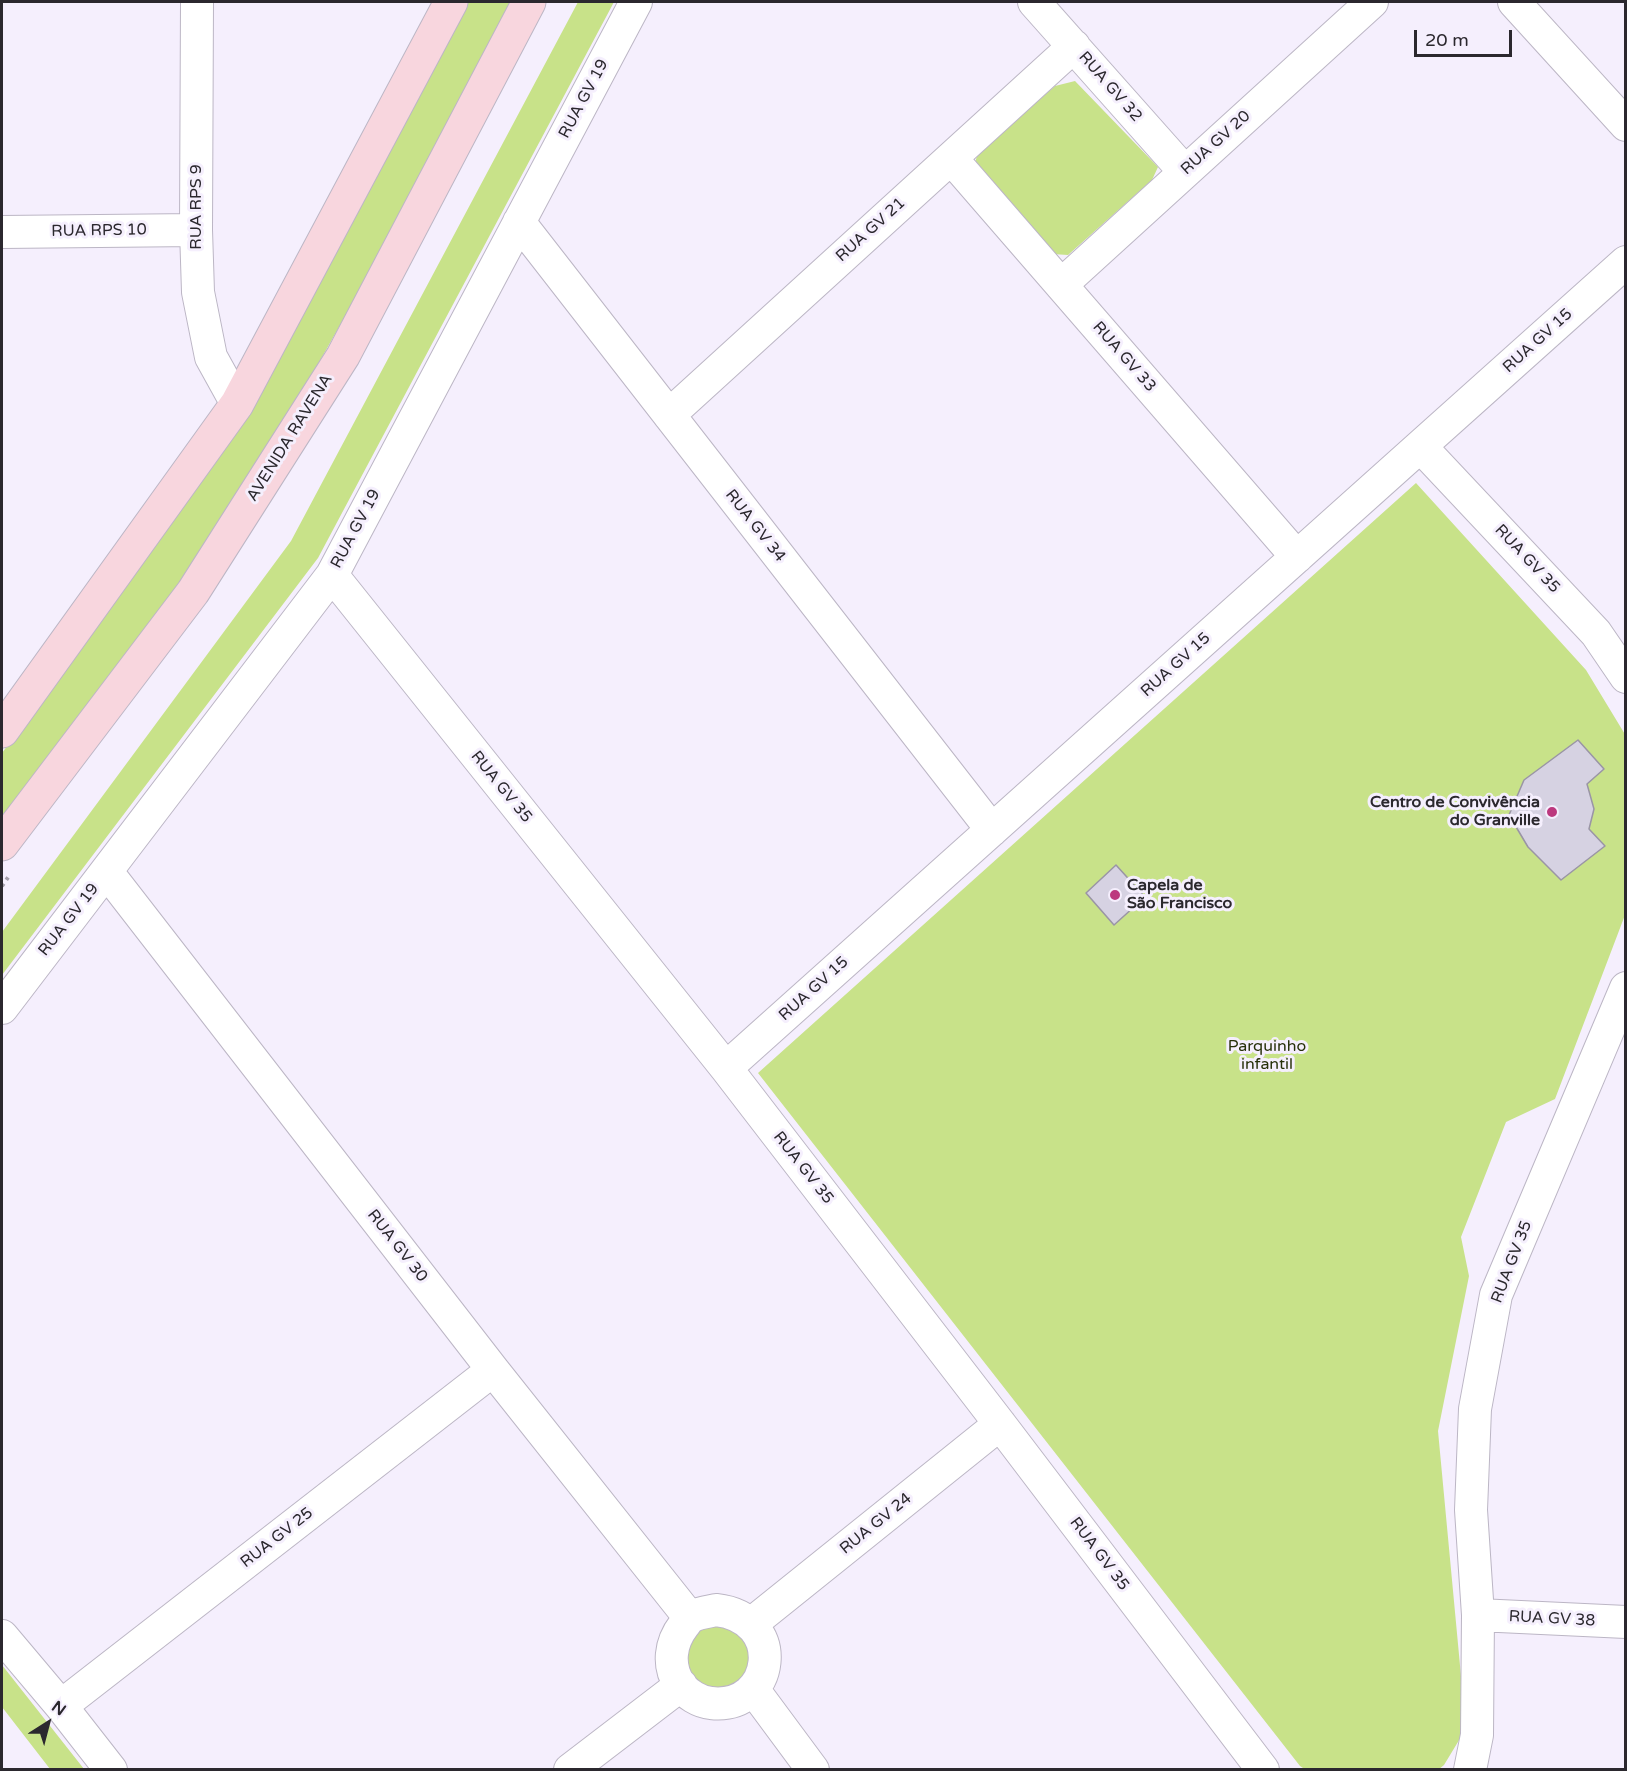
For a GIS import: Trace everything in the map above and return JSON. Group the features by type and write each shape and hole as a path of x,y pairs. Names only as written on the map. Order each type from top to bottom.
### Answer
{"main road":[{"path":"2,731 237,404 451,2"},
{"name":"AVENIDA RAVENA","path":"2,843 193,592 337,366 529,2"}],"street":[{"name":"RUA RPS 9","path":"197,2 198,292 211,357 237,404"},
{"name":"RUA GV 19","path":"2,1008 332,575 636,2"},
{"name":"RUA GV 32","path":"1034,2 1185,172"},
{"name":"RUA GV 20","path":"1061,285 1372,2"},
{"path":"1514,2 1626,125"},
{"name":"RUA GV 21","path":"669,415 1074,46"},
{"name":"RUA GV 33","path":"951,158 1297,557"},
{"name":"RUA GV 34","path":"519,222 992,830"},
{"name":"RUA RPS 10","path":"2,232 196,230"},
{"name":"RUA GV 15","path":"726,1068 1626,262"},
{"name":"RUA GV 35","path":"1421,447 1596,633 1626,677"},
{"name":"RUA GV 35","path":"332,575 726,1068 1263,1770"},
{"name":"RUA GV 30","path":"106,872 493,1370 690,1618"},
{"name":"RUA GV 35","path":"1470,1770 1477,1735 1478,1615 1471,1510 1474,1409 1496,1295 1626,988"},
{"name":"RUA GV 25","path":"61,1706 493,1370"},
{"name":"RUA GV 24","path":"752,1624 1000,1424"},
{"path":"716,1610 741,1616 752,1624 765,1651 765,1666 760,1680 753,1689 733,1702 720,1704 705,1702 692,1696 681,1685 674,1672 671,1657 674,1641 690,1618 716,1610"},
{"name":"RUA GV 38","path":"1478,1615 1626,1622"},
{"path":"2,1636 111,1770"},
{"path":"570,1770 681,1685"},
{"path":"753,1689 813,1770"}],"green space":[{"path":"464,2 512,2 357,295 290,414 184,578 2,821 2,753 191,496"},
{"path":"578,2 614,2 318,558 2,975 2,932 291,541"},
{"path":"1075,81 1158,167 1152,180 1068,255 1052,254 974,167 978,152 1055,86"},
{"name":"Parquinho infantil","path":"1416,483 1586,670 1626,736 1625,915 1555,1099 1506,1122 1461,1237 1469,1276 1438,1431 1461,1676 1464,1732 1444,1765 1438,1770 1306,1770 1300,1766 758,1073"},
{"path":"710,1626 725,1626 742,1635 751,1653 748,1672 735,1687 706,1689 692,1678 688,1671 687,1648 699,1630"},
{"path":"2,1665 84,1769 50,1769 2,1707"}],"building":[{"name":"Centro de Convivência do Granville","path":"1578,740 1604,769 1587,784 1594,809 1589,829 1605,846 1561,880 1528,847 1509,815 1524,780"},
{"name":"Capela de São Francisco","path":"1116,865 1145,897 1114,925 1086,893"}],"place":[{"name":"Centro de Convivência do Granville","path":"1552,812"},
{"name":"Capela de São Francisco","path":"1115,895"}]}
